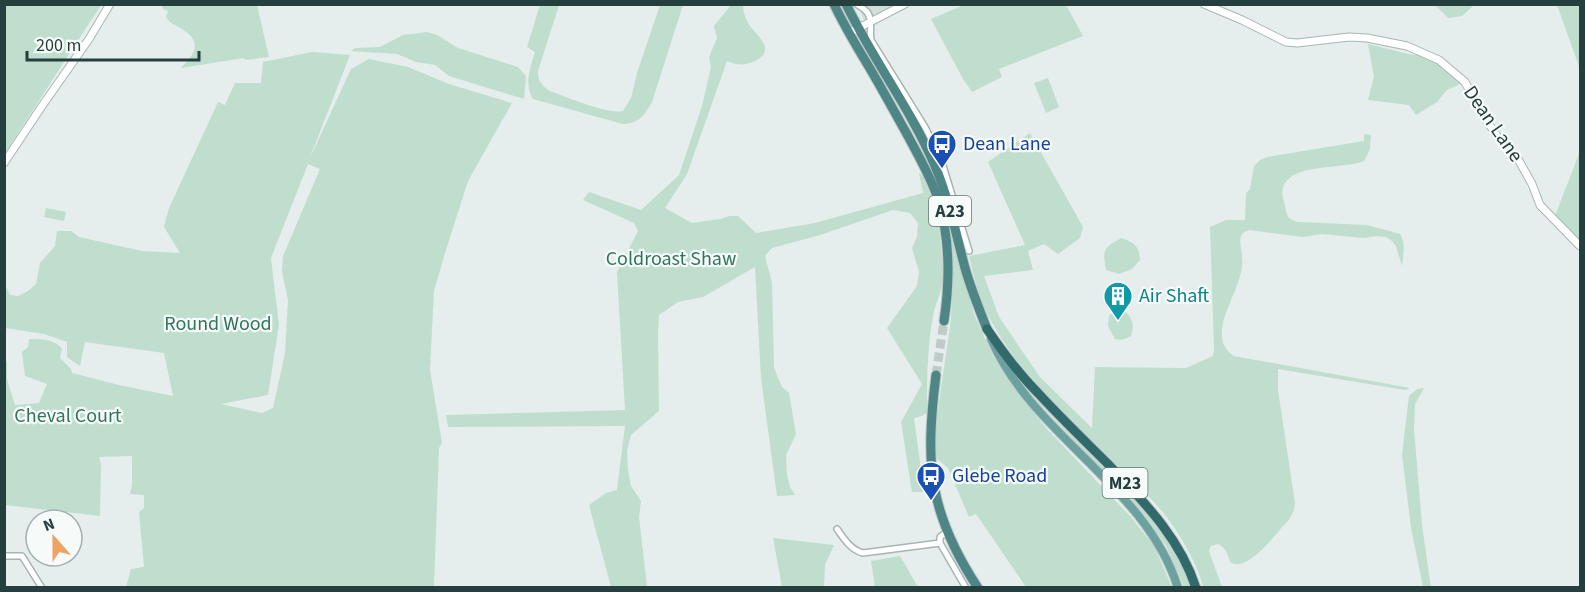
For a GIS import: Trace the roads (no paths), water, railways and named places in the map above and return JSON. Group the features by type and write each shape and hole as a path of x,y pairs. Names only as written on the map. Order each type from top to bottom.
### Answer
{"highway":[{"name":"A23","path":"834,4 896,111 938,198 945,226 948,254 944,321"},
{"name":"A23","path":"846,4 917,128 936,168 969,282 987,329"},
{"name":"M23","path":"987,329 1036,392 1156,516 1181,553 1196,588"},
{"path":"936,375 930,458 937,505 947,532 978,588"}],"main road":[{"name":"A23","path":"987,329 997,352 1024,393 1146,524 1168,560 1178,588"}],"street":[{"path":"4,163 111,4"},
{"path":"856,4 867,10 871,22 869,30 871,45 925,127 940,159 969,250"},
{"path":"849,33 905,4"},
{"name":"Dean Lane","path":"1204,4 1286,42 1297,43 1349,37 1367,38 1407,46 1438,60 1465,82 1493,130 1518,159 1532,184 1540,205 1581,246"},
{"path":"837,530 854,549 863,553 940,543"},
{"path":"947,532 940,537 940,543 966,588"},
{"path":"4,556 22,556 42,588"}],"tunnel":[{"path":"936,375 944,321"}],"place":[{"name":"Dean Lane","path":"942,170"},
{"name":"Air Shaft","path":"1118,322"},
{"name":"Glebe Road","path":"931,502"}],"park label":[{"name":"Coldroast Shaw","path":"671,259"},
{"name":"Round Wood","path":"218,324"},
{"name":"Cheval Court","path":"68,416"}]}
